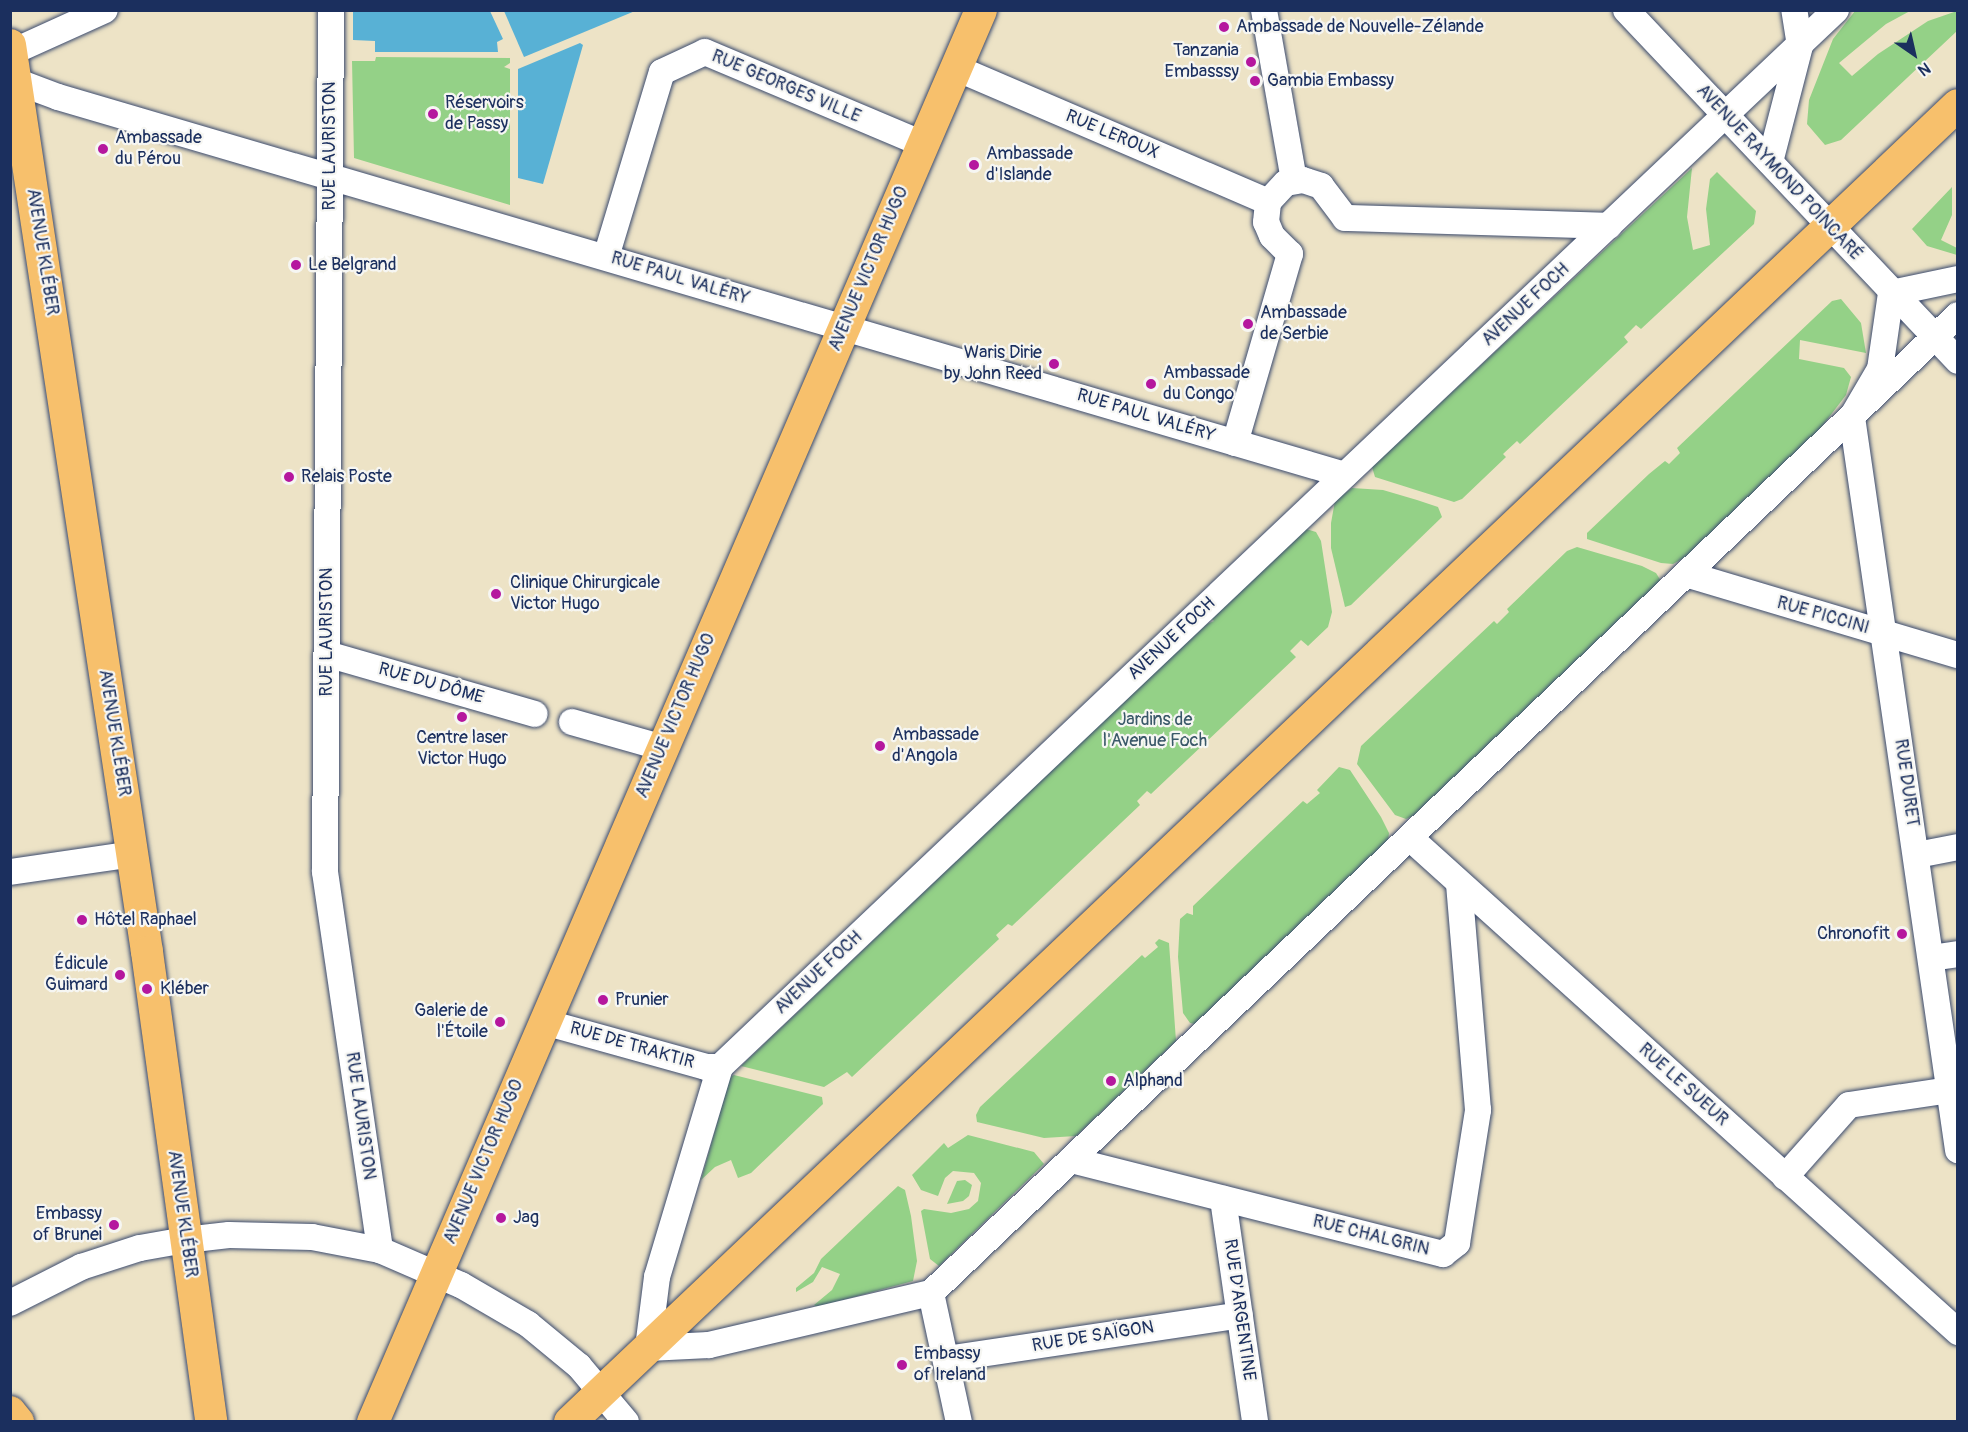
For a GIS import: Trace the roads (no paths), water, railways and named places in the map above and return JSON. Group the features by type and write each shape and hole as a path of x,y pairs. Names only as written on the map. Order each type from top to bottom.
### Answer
{"main road":[{"name":"AVENUE VICTOR HUGO","path":"373,1422 981,10"},
{"name":"AVENUE KLÉBER","path":"12,62 133,854 211,1422"},
{"path":"570,1422 1958,105"},
{"path":"10,1412 18,1422"}],"street":[{"path":"12,62 105,10"},
{"name":"RUE LAURISTON","path":"330,10 325,872 380,1250"},
{"path":"1264,10 1294,180"},
{"name":"AVENUE RAYMOND POINCARÉ","path":"1626,10 1958,362"},
{"path":"1770,162 1800,46 1794,10"},
{"name":"AVENUE FOCH","path":"648,1348 657,1277 720,1067 1727,116 1836,10"},
{"name":"RUE GEORGES VILLE","path":"606,257 662,72 705,52 923,144"},
{"name":"RUE PAUL VALÉRY","path":"12,62 58,97 1345,475"},
{"name":"RUE LEROUX","path":"956,68 1268,202"},
{"path":"1235,443 1290,254 1268,230 1268,202 1278,187 1294,180 1321,186 1345,218 1609,226"},
{"path":"1852,417 1880,369 1891,292 1958,279"},
{"path":"648,1348 710,1345 932,1293 1689,574 1933,336 1958,315"},
{"name":"RUE DURET","path":"1852,417 1958,1150"},
{"name":"RUE PICCINI","path":"1689,574 1958,655"},
{"name":"RUE DU DÔME","path":"327,654 535,714"},
{"path":"572,722 663,748"},
{"name":"RUE LE SUEUR","path":"1410,838 1958,1332"},
{"path":"1917,855 1958,847"},
{"path":"10,872 133,854"},
{"name":"RUE CHALGRIN","path":"1071,1160 1443,1254 1457,1243 1478,1110 1459,884"},
{"path":"1931,958 1958,954"},
{"name":"RUE DE TRAKTIR","path":"544,1022 706,1067 720,1067"},
{"path":"1785,1177 1849,1105 1949,1090"},
{"name":"RUE D'ARGENTINE","path":"1223,1199 1255,1422"},
{"path":"10,1303 81,1267 140,1248 185,1240 229,1234 312,1237 380,1250 436,1273 528,1324 557,1346 602,1391 626,1422"},
{"path":"932,1293 959,1422"},
{"name":"RUE DE SAÏGON","path":"947,1359 1240,1314"}],"water":[{"path":"353,11 490,11 503,39 497,42 498,52 375,52 375,41 353,40"},
{"path":"504,11 635,11 524,57"},
{"path":"580,43 583,45 543,184 518,178 518,69"}],"place":[{"name":"Ambassade de Nouvelle-Zélande","path":"1224,27"},
{"name":"Tanzania Embasssy","path":"1251,62"},
{"name":"Gambia Embassy","path":"1255,81"},
{"name":"Réservoirs de Passy","path":"433,114"},
{"name":"Ambassade du Pérou","path":"103,149"},
{"name":"Ambassade d'Islande","path":"974,165"},
{"name":"Le Belgrand","path":"296,265"},
{"name":"Ambassade de Serbie","path":"1248,324"},
{"name":"Waris Dirie by John Reed","path":"1054,364"},
{"name":"Ambassade du Congo","path":"1151,384"},
{"name":"Relais Poste","path":"289,477"},
{"name":"Clinique Chirurgicale Victor Hugo","path":"496,594"},
{"name":"Centre laser Victor Hugo","path":"462,717"},
{"name":"Ambassade d'Angola","path":"880,746"},
{"name":"Hôtel Raphael","path":"82,920"},
{"name":"Chronofit","path":"1902,934"},
{"name":"Édicule Guimard","path":"120,975"},
{"name":"Kléber","path":"147,989"},
{"name":"Prunier","path":"603,1000"},
{"name":"Galerie de l'Étoile","path":"500,1022"},
{"name":"Alphand","path":"1111,1081"},
{"name":"Jag","path":"501,1218"},
{"name":"Embassy of Brunei","path":"114,1225"},
{"name":"Embassy of Ireland","path":"902,1365"}],"park label":[{"name":"Jardins de l'Avenue Foch","path":"1155,731"}]}
